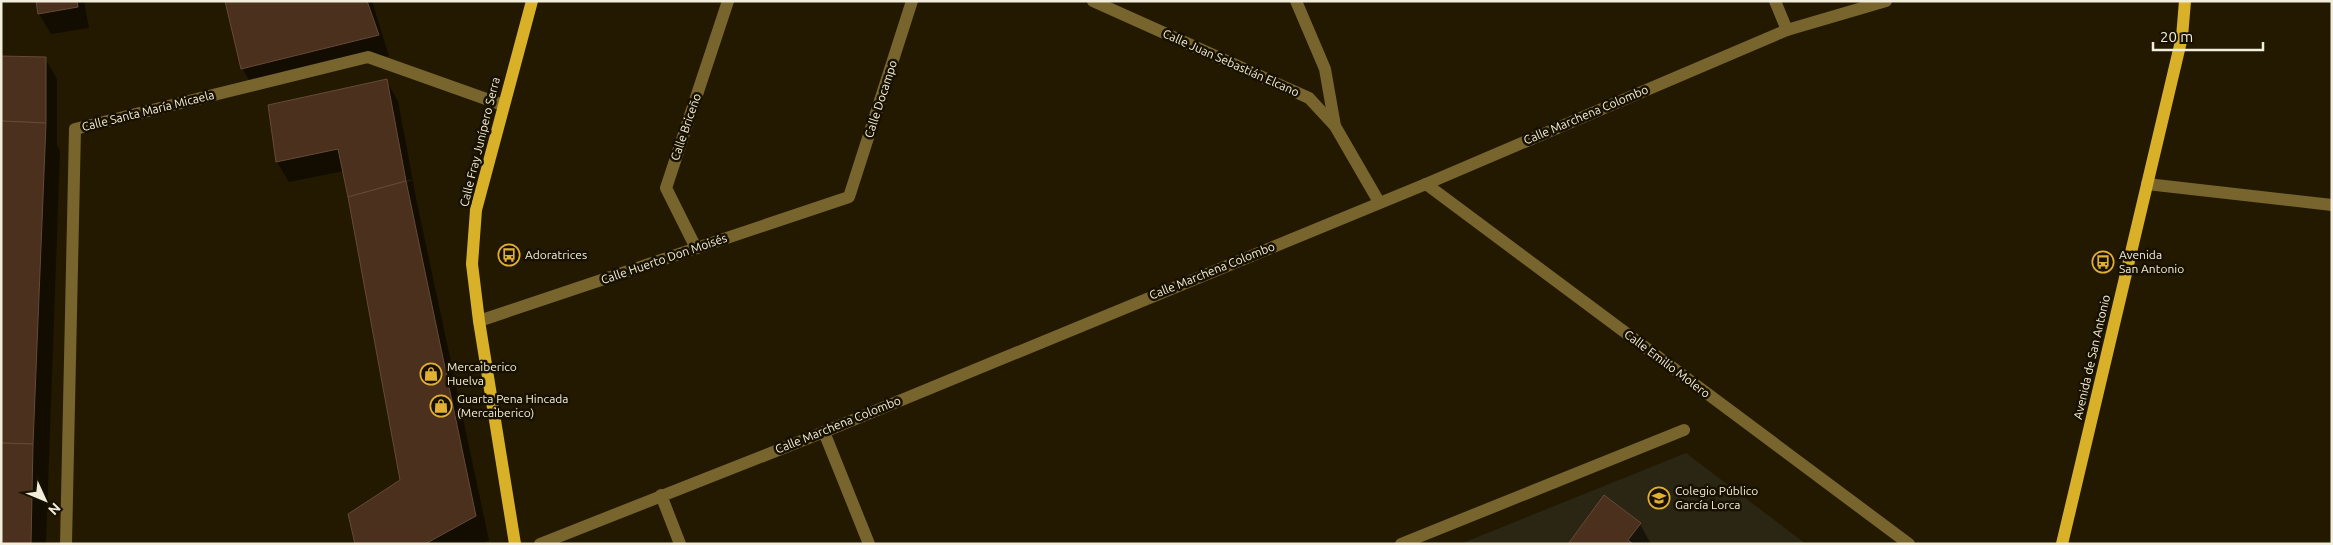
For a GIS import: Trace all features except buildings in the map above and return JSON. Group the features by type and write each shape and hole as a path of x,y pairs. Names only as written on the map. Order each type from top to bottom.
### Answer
{"main road":[{"name":"Calle Fray Junípero Serra","path":"515,544 479,321 472,264 476,210 532,1"},
{"name":"Avenida de San Antonio","path":"2062,544 2182,37 2185,1"}],"street":[{"name":"Calle Briceño","path":"696,248 666,188 728,1"},
{"name":"Calle Docampo","path":"849,196 912,1"},
{"name":"Calle Juan Sebastián Elcano","path":"1094,1 1308,98 1335,126 1379,202"},
{"path":"1296,1 1325,69 1335,126"},
{"path":"1775,1 1787,30"},
{"name":"Calle Marchena Colombo","path":"540,544 824,432 1426,184 1787,30 1886,1"},
{"name":"Calle Santa María Micaela","path":"66,544 75,129 368,57 503,106"},
{"name":"Calle Emilio Molero","path":"1426,184 1908,544"},
{"path":"2147,184 2332,205"},
{"name":"Calle Huerto Don Moisés","path":"479,321 849,196"},
{"path":"1401,544 1684,430"},
{"path":"824,432 869,544"},
{"path":"661,495 680,544"}],"shaded area":[{"name":"Colegio Público García Lorca","path":"1686,453 1806,544 1460,544"}],"place":[{"name":"Adoratrices","path":"509,255"},
{"name":"Avenida San Antonio","path":"2103,262"},
{"name":"Mercaiberico Huelva","path":"431,374"},
{"name":"Guarta Pena Hincada (Mercaiberico)","path":"441,406"},
{"name":"Colegio Público García Lorca","path":"1659,498"}]}
